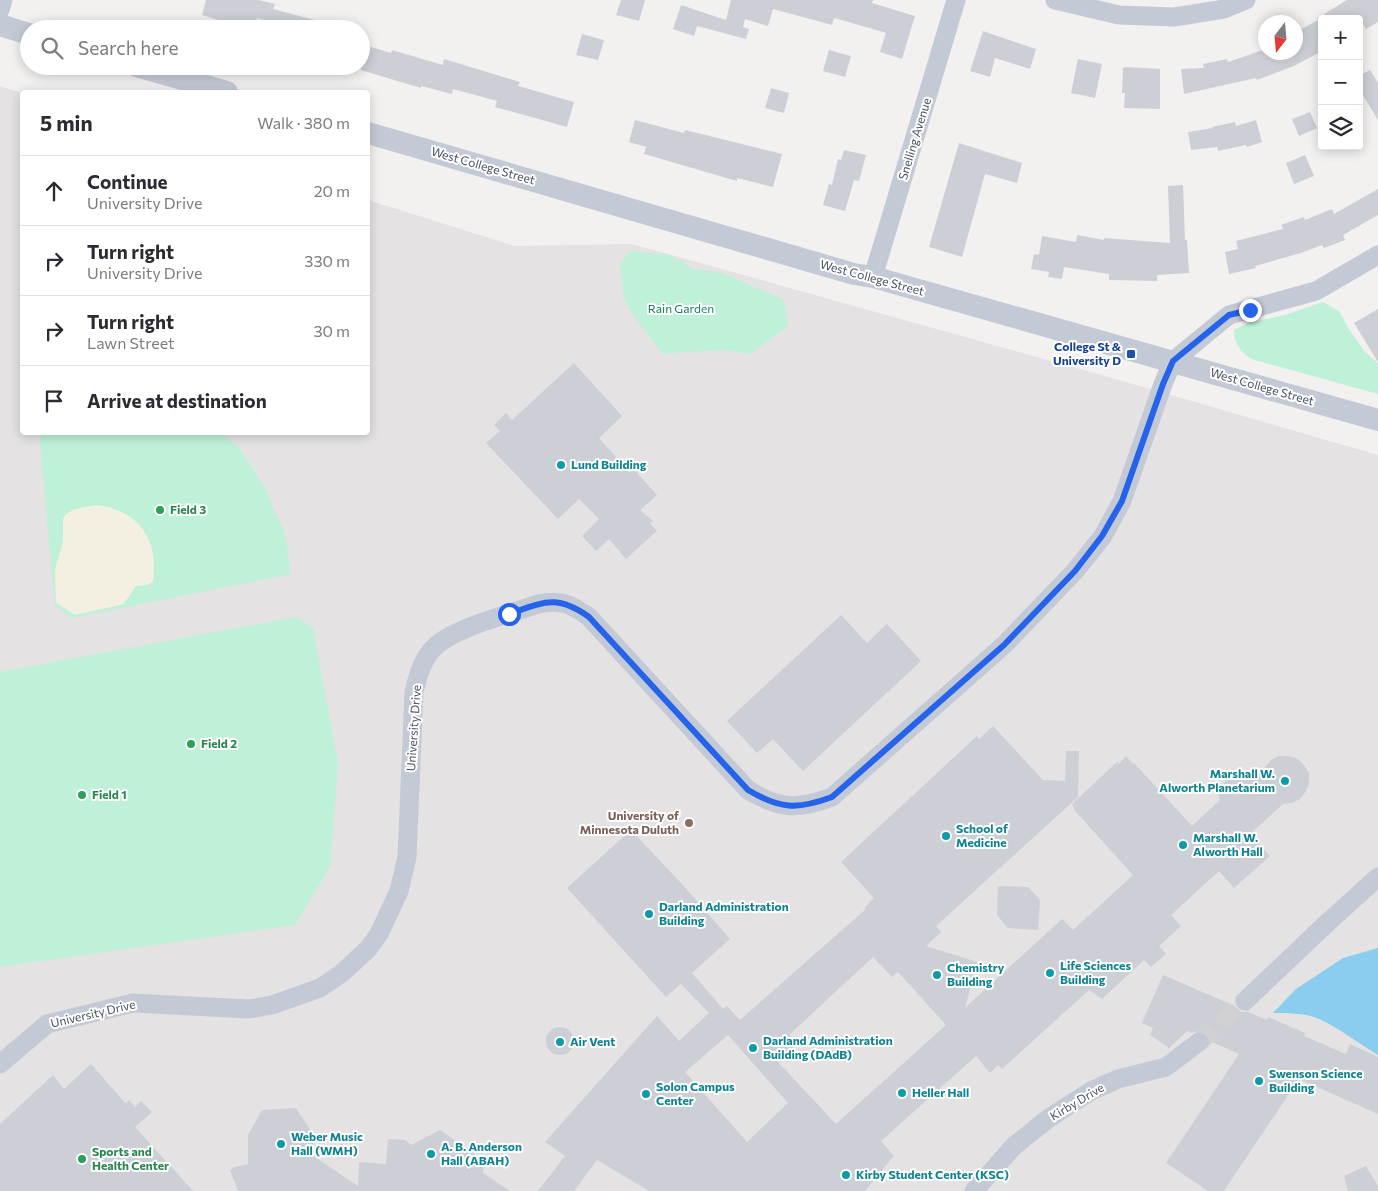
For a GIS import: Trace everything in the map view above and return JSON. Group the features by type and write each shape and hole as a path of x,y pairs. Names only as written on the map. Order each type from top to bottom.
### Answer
{"street":[{"path":"0,10 3,0"},
{"name":"Snelling Avenue","path":"873,277 956,0"},
{"path":"1055,0 1119,15 1174,17 1224,9 1246,0"},
{"path":"0,25 20,31"},
{"path":"168,75 220,90"},
{"name":"West College Street","path":"370,134 854,274 873,277 1378,420"},
{"path":"1173,361 1229,315 1316,291 1378,255"},
{"name":"University Drive","path":"0,1064 46,1024 133,1003 249,1009 272,1005 320,988 342,973 368,949 379,934 399,890 407,857 414,692 418,674 427,657 438,644 462,630 538,604 551,601 561,602 575,607 589,617 748,790 765,800 791,806 810,805 832,797 1004,645 1075,571 1092,550 1122,501 1163,384 1173,361"},
{"path":"1245,1001 1378,877"},
{"name":"Kirby Drive","path":"974,1191 1014,1146 1030,1132 1066,1107 1091,1091 1118,1079 1166,1067 1199,1042"}],"shaded area":[{"name":"University of Minnesota Duluth","path":"0,86 20,92 20,435 370,435 370,201 515,246 632,244 1119,380 1378,455 1378,1191 0,1191"}],"green space":[{"name":"Rain Garden","path":"630,251 670,255 694,269 722,273 784,300 788,326 750,354 726,350 663,354 634,317 624,298 620,263"},
{"path":"1323,302 1339,311 1365,352 1378,363 1378,394 1251,359 1236,343 1234,330 1248,323 1285,315"},
{"name":"Field 3","path":"39,435 223,435 239,448 264,486 285,534 291,574 72,618 55,606"},
{"path":"297,617 313,628 338,764 330,867 295,925 0,967 0,672"}],"sand":[{"path":"96,505 124,513 135,520 143,530 149,540 153,553 153,581 148,585 136,586 124,604 75,615 56,603 55,570 63,542 63,519 66,514 75,509"}],"water":[{"path":"1378,948 1378,1055 1340,1030 1312,1016 1273,1013 1296,989 1343,958"}],"building":[{"path":"206,0 259,0 275,4 273,9 315,20 264,20 257,18 256,20 218,20 202,15"},
{"path":"621,0 645,0 639,21 616,15"},
{"path":"731,0 873,0 872,3 915,16 902,59 880,52 886,33 834,18 832,25 773,9 768,26 745,19 743,27 749,29 746,39 697,26 694,36 673,29 681,5 726,20"},
{"path":"1347,0 1378,0 1378,22 1366,29 1363,24 1363,15 1323,15"},
{"path":"1318,20 1318,53 1294,66 1257,80 1256,78 1184,94 1181,69 1204,68 1203,64 1227,59 1228,62 1258,52 1258,60 1303,60 1303,28"},
{"path":"983,31 1036,49 1030,69 995,58 990,77 970,71"},
{"path":"582,34 604,40 598,60 576,55"},
{"path":"370,47 391,53 392,50 443,65 444,59 520,82 518,86 574,102 567,127 495,107 497,101 453,89 452,94 421,86 421,88 370,73"},
{"path":"829,50 851,56 845,77 823,71"},
{"path":"1078,59 1102,64 1095,98 1071,93"},
{"path":"1123,68 1160,69 1160,109 1124,108 1125,93 1122,93"},
{"path":"1370,70 1378,83 1378,120 1363,96 1363,74"},
{"path":"771,88 789,93 784,113 765,108"},
{"path":"1310,112 1317,128 1299,136 1292,119"},
{"path":"635,120 684,133 685,130 782,154 773,187 737,178 737,181 644,154 646,147 629,142"},
{"path":"1256,120 1262,142 1247,147 1246,145 1218,151 1217,147 1191,150 1188,132 1235,122 1236,126"},
{"path":"959,143 1022,163 1017,183 985,174 962,257 929,247"},
{"path":"844,150 866,155 859,181 854,180 845,211 823,205 829,184 832,185 838,159 841,160"},
{"path":"1305,155 1314,176 1294,184 1286,163"},
{"path":"1183,185 1185,240 1187,240 1189,273 1157,275 1157,281 1109,280 1109,274 1064,267 1062,279 1048,277 1049,272 1031,269 1034,254 1039,255 1042,236 1076,242 1077,235 1104,240 1104,238 1170,243 1168,186"},
{"path":"1378,189 1378,215 1343,235 1345,240 1324,248 1322,245 1255,266 1256,268 1229,274 1225,252 1238,249 1236,241 1283,229 1281,225 1304,217 1305,220 1332,209 1334,214"},
{"path":"1378,309 1378,362 1354,323"},
{"name":"Lund Building","path":"574,363 622,416 599,438 630,473 634,469 657,495 640,510 653,521 650,523 657,531 626,559 609,539 596,551 582,536 599,519 579,499 558,519 486,443 500,431 494,425 506,413 512,420"},
{"path":"841,615 867,643 887,624 921,661 803,771 773,739 757,753 727,721"},
{"path":"993,726 1043,780 1065,781 1066,751 1079,751 1078,797 936,926 941,932 926,946 977,962 965,1008 1062,919 1073,930 1133,875 1076,812 1072,804 1126,756 1192,826 1220,800 1217,789 1239,769 1258,775 1271,760 1279,756 1289,756 1298,759 1304,765 1309,773 1309,783 1300,799 1292,803 1283,804 1250,834 1270,856 1234,888 1219,871 1171,915 1181,926 1159,946 1166,954 1151,967 1144,960 1102,999 1089,990 1002,1069 998,1065 990,1073 976,1056 881,1141 894,1156 865,1191 649,1191 597,1160 574,1191 538,1191 565,1156 545,1142 657,1016 679,1041 709,1013 681,984 666,997 567,888 631,830 730,939 692,973 723,1009 727,1006 740,1020 866,909 864,908 874,898 841,862 977,736 979,739","holes":["873,957 892,977 898,972 946,1025 836,1124 778,1062 797,1044 789,1035","728,1035 788,1103 747,1142 685,1072"]},
{"path":"998,886 1028,887 1040,900 1038,930 1008,928 997,915"},
{"name":"Swenson Science Building","path":"1163,975 1235,1006 1241,1012 1248,1012 1267,1020 1268,1017 1305,1033 1304,1036 1346,1054 1350,1044 1378,1057 1378,1114 1299,1079 1224,1191 1208,1191 1166,1163 1239,1054 1210,1041 1208,1035 1203,1032 1197,1031 1192,1033 1187,1031 1169,1048 1150,1035 1153,1028 1142,1023"},
{"name":"Air Vent","path":"560,1027 570,1031 574,1041 570,1051 560,1055 550,1051 546,1041 550,1031"},
{"name":"Sports and Health Center","path":"91,1064 126,1104 129,1100 135,1107 141,1101 152,1112 135,1127 193,1191 0,1191 0,1124 53,1075 64,1089"},
{"path":"296,1108 313,1134 315,1157 358,1186 359,1162 386,1164 388,1139 405,1140 411,1145 440,1130 484,1161 483,1173 510,1191 238,1191 230,1170 248,1164 248,1135 262,1110"},
{"path":"1366,1166 1378,1186 1378,1191 1348,1191 1344,1176"}],"tunnel":[{"path":"1199,1042 1245,1001"}],"place":[{"name":"College St & University D","path":"1131,354"},
{"name":"Lund Building","path":"561,465"},
{"name":"Field 3","path":"160,510"},
{"name":"Field 2","path":"191,744"},
{"name":"Marshall W. Alworth Planetarium","path":"1285,781"},
{"name":"Field 1","path":"82,795"},
{"name":"University of Minnesota Duluth","path":"689,823"},
{"name":"School of Medicine","path":"946,836"},
{"name":"Marshall W. Alworth Hall","path":"1183,845"},
{"name":"Darland Administration Building","path":"649,914"},
{"name":"Life Sciences Building","path":"1050,973"},
{"name":"Chemistry Building","path":"937,975"},
{"name":"Air Vent","path":"560,1042"},
{"name":"Darland Administration Building (DAdB)","path":"753,1048"},
{"name":"Swenson Science Building","path":"1259,1081"},
{"name":"Heller Hall","path":"902,1093"},
{"name":"Solon Campus Center","path":"646,1094"},
{"name":"Weber Music Hall (WMH)","path":"281,1144"},
{"name":"A. B. Anderson Hall (ABAH)","path":"431,1154"},
{"name":"Sports and Health Center","path":"82,1159"},
{"name":"Kirby Student Center (KSC)","path":"846,1175"}],"route":[{"path":"509,614 551,601 575,607 589,617 748,790 765,800 791,806 810,805 832,797 1004,645 1075,571 1102,536 1122,501 1163,384 1173,361 1229,315 1250,310"}]}
